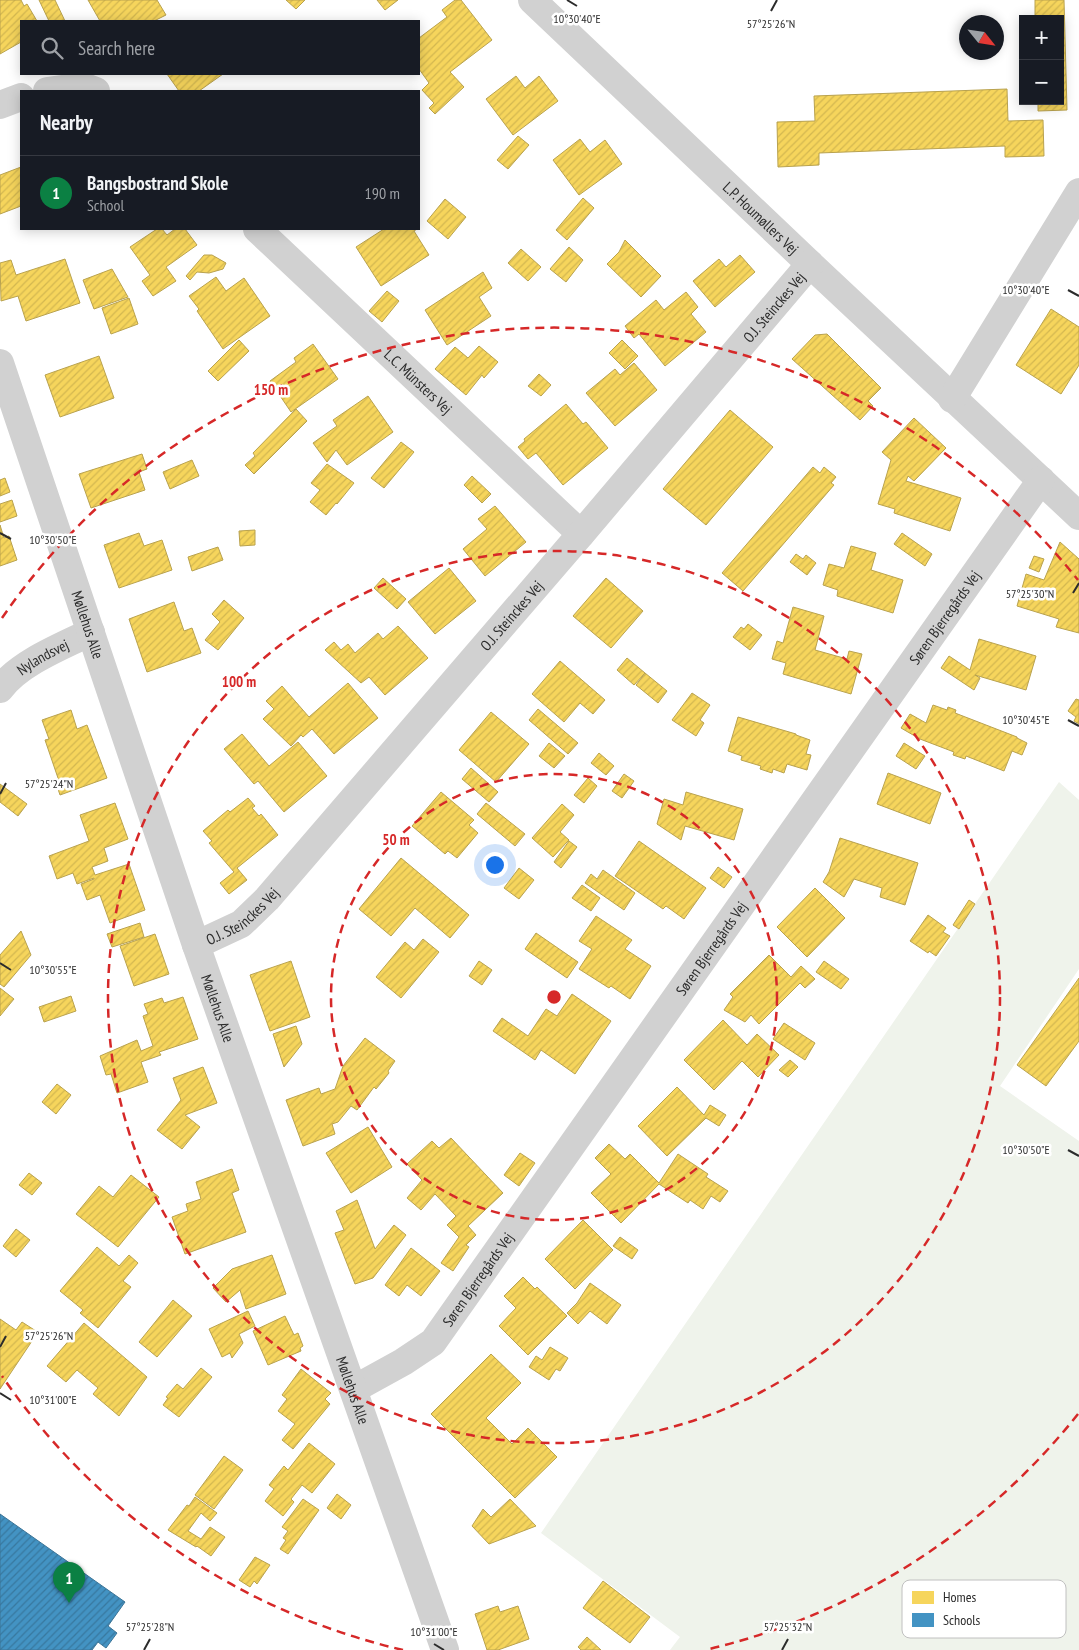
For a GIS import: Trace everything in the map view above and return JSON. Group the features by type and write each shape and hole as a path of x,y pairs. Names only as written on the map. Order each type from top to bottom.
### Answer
{"street":[{"name":"L.P. Houmøllers Vej","path":"532,0 952,399 1079,516"},
{"path":"54,90 84,86 94,90"},
{"path":"0,105 20,97"},
{"path":"952,399 1079,192"},
{"name":"L.C. Münsters Vej","path":"258,230 582,534"},
{"name":"O.J. Steinckes Vej","path":"196,945 241,924 267,899 582,534 810,264"},
{"name":"Møllehus Alle","path":"0,363 196,945 445,1650"},
{"name":"Søren Bjerregårds Vej","path":"354,1389 403,1362 433,1342 1041,480"},
{"name":"Nylandsvej","path":"0,689 8,678 53,650 92,632"}],"shaded area":[{"path":"1059,782 1079,800 1079,969 1000,1086 1079,1141 1079,1650 670,1650 680,1637 541,1533"}],"building: Homes":[{"path":"0,0 21,0 24,6 27,4 36,20 20,20 20,43 0,54"},
{"path":"39,0 55,0 65,20 49,20"},
{"path":"88,0 157,0 166,15 156,20 99,20"},
{"path":"286,0 305,0 296,9"},
{"path":"377,0 398,0 385,10"},
{"path":"455,0 461,0 492,40 450,72 464,87 435,114 429,108 434,103 422,90 429,83 420,70 420,37 447,17 442,10"},
{"path":"1035,0 1064,0 1067,110 1038,111 1038,105 1064,105 1064,15 1035,15"},
{"path":"168,75 222,75 200,90 178,90"},
{"path":"516,76 525,88 539,76 558,101 513,135 486,99"},
{"path":"1007,89 1008,121 1043,120 1044,156 1005,157 1005,146 819,153 819,165 778,167 777,122 815,121 814,96"},
{"path":"518,136 529,145 508,169 497,160"},
{"path":"580,139 590,152 605,140 622,164 579,195 553,160"},
{"path":"20,167 20,206 0,214 0,175"},
{"path":"583,198 594,208 567,240 556,230"},
{"path":"445,199 466,217 448,239 427,221"},
{"path":"156,230 163,230 167,235 174,230 186,230 197,245 166,267 176,281 153,296 142,281 150,275 130,247"},
{"path":"382,230 416,230 414,231 429,255 381,286 356,247"},
{"path":"625,240 661,276 641,297 607,264 619,252"},
{"path":"569,247 583,260 566,282 550,269"},
{"path":"521,249 541,267 528,281 508,263"},
{"path":"204,255 212,255 226,263 223,269 209,273 197,272 190,280 186,276"},
{"path":"740,255 755,272 715,307 693,281 719,259 726,267"},
{"path":"65,259 80,303 26,321 18,296 1,301 0,263 11,260 16,275"},
{"path":"112,269 128,297 94,309 83,280"},
{"path":"483,272 492,288 479,297 491,316 447,345 425,310"},
{"path":"216,277 226,291 244,278 270,316 223,349 189,296"},
{"path":"387,291 399,301 382,322 369,311"},
{"path":"686,292 698,307 691,314 706,332 665,366 639,334 634,338 625,326 656,300 664,310"},
{"path":"129,298 138,324 111,334 102,308"},
{"path":"1051,309 1079,327 1079,365 1061,394 1016,365"},
{"path":"827,334 881,388 868,401 873,406 860,420 792,359 815,335"},
{"path":"239,340 249,351 218,381 208,371"},
{"path":"622,340 638,356 625,369 609,353"},
{"path":"313,344 338,379 291,412 270,381 296,362 294,358"},
{"path":"479,346 498,362 484,378 482,375 466,395 435,369 455,347 468,358"},
{"path":"99,356 114,398 60,417 45,375"},
{"path":"634,363 657,390 615,426 586,393 615,369 620,375"},
{"path":"539,374 551,385 541,396 528,386"},
{"path":"368,396 393,432 347,465 336,450 327,462 313,443 337,426 333,420"},
{"path":"566,404 583,424 586,422 608,448 563,485 536,453 528,459 518,447 525,441 524,439"},
{"path":"296,409 307,421 254,474 245,465 255,456 253,453"},
{"path":"730,410 773,447 706,525 663,489"},
{"path":"914,418 946,448 914,481 908,476 906,481 961,498 950,531 894,513 895,509 878,504 891,460 882,452"},
{"path":"401,442 414,452 384,488 371,478"},
{"path":"142,454 147,469 139,472 145,490 91,508 79,474"},
{"path":"192,460 199,476 170,489 163,472"},
{"path":"327,464 354,483 326,515 310,502 320,490 311,483"},
{"path":"813,467 820,473 824,467 836,477 831,483 834,485 743,591 722,573"},
{"path":"472,476 491,494 482,503 464,485"},
{"path":"5,478 10,492 0,496 0,480"},
{"path":"12,500 17,516 0,522 0,504"},
{"path":"495,506 526,542 485,576 463,549 487,529 478,519"},
{"path":"0,525 4,538 9,536 17,560 0,566"},
{"path":"255,530 255,545 240,546 239,531"},
{"path":"139,533 144,546 162,540 172,570 119,588 104,545"},
{"path":"902,533 932,554 925,566 894,544"},
{"path":"1060,542 1079,559 1079,633 1056,627 1059,619 1017,606 1026,574 1044,580"},
{"path":"851,546 876,553 871,570 903,580 893,613 837,596 838,590 823,585 829,564 844,568"},
{"path":"218,547 223,560 192,571 188,557"},
{"path":"796,554 803,559 806,555 816,563 807,575 790,562"},
{"path":"1034,556 1044,559 1039,572 1029,568"},
{"path":"449,568 476,601 435,634 408,602"},
{"path":"383,578 406,599 397,609 374,588"},
{"path":"606,578 643,611 611,648 573,616"},
{"path":"224,600 244,618 218,650 205,640 220,622 212,614"},
{"path":"174,602 184,631 192,628 201,653 147,672 129,619"},
{"path":"793,607 824,616 815,650 847,659 849,651 862,654 851,694 783,674 786,663 772,659 777,641 783,643"},
{"path":"748,624 762,635 750,650 733,637 741,627 744,629"},
{"path":"398,626 428,658 385,695 369,677 361,683 325,650 334,642 341,650 348,644 355,653 378,633 383,639"},
{"path":"979,639 1036,656 1026,690 975,675 980,678 974,690 941,668 949,656 970,670"},
{"path":"627,658 645,673 634,685 617,670"},
{"path":"560,661 605,700 593,714 580,703 564,722 532,694"},
{"path":"645,673 667,691 658,703 636,685"},
{"path":"348,683 378,718 334,754 312,729 303,737 301,735 291,746 263,719 274,709 266,701 282,686 309,717"},
{"path":"692,693 710,705 700,720 704,723 696,736 672,720"},
{"path":"1076,699 1079,700 1079,724 1074,721 1076,717 1068,711"},
{"path":"933,705 947,710 948,707 956,710 955,713 1017,737 1027,743 1022,755 1012,751 1004,771 966,756 965,759 953,755 954,752 920,739 901,728 910,714 926,723"},
{"path":"538,709 578,743 568,754 529,720"},
{"path":"71,710 77,729 87,725 107,778 60,795 56,783 59,781 45,740 49,739 42,720"},
{"path":"491,712 529,744 496,782 459,750"},
{"path":"738,717 810,740 806,754 811,755 807,770 787,764 784,773 773,769 772,773 760,769 761,766 741,760 742,756 728,751"},
{"path":"242,734 269,766 298,742 327,776 284,812 258,781 254,784 224,749"},
{"path":"549,743 565,756 554,768 539,756"},
{"path":"904,743 925,756 916,769 896,756"},
{"path":"599,753 614,766 606,775 591,763"},
{"path":"471,768 498,792 489,802 462,779"},
{"path":"888,773 941,793 930,824 877,804"},
{"path":"624,774 634,781 622,798 612,791"},
{"path":"588,778 597,786 584,803 574,795"},
{"path":"0,784 27,804 18,816 0,802"},
{"path":"441,792 474,820 469,825 478,833 457,858 448,851 445,854 412,826"},
{"path":"686,792 743,809 734,840 685,826 681,840 657,824 664,799 683,805"},
{"path":"248,798 255,806 252,808 259,816 261,814 278,835 237,868 247,880 229,894 220,883 234,872 209,843 212,841 203,831 228,810 230,812"},
{"path":"115,803 128,839 104,848 108,861 92,867 95,875 129,864 145,910 110,923 100,895 87,900 81,884 94,878 77,884 73,873 57,879 49,856 89,841 80,815"},
{"path":"486,803 525,834 515,846 477,814"},
{"path":"562,804 574,815 560,832 569,840 553,857 532,838"},
{"path":"840,838 918,863 905,905 880,897 882,888 854,879 844,897 823,882 829,872"},
{"path":"569,841 577,847 561,868 554,862"},
{"path":"639,841 706,888 684,919 666,906 663,909 615,876"},
{"path":"401,858 469,915 450,938 415,908 391,936 359,909"},
{"path":"718,867 732,877 724,888 710,878"},
{"path":"519,868 534,880 519,899 504,888"},
{"path":"603,870 635,893 624,910 585,883 591,874 597,879"},
{"path":"582,885 600,898 591,911 572,898"},
{"path":"815,888 845,918 807,957 777,927"},
{"path":"969,900 975,904 959,929 953,925"},
{"path":"928,915 946,928 943,932 950,936 936,956 910,941"},
{"path":"596,916 632,940 625,949 651,966 630,999 611,986 609,988 579,969 592,949 579,941"},
{"path":"140,923 144,937 112,947 107,934"},
{"path":"21,931 31,955 4,987 0,984 0,955"},
{"path":"536,933 578,962 567,978 525,949"},
{"path":"155,934 169,974 134,986 120,946"},
{"path":"423,939 439,952 401,998 376,977 405,942 414,950"},
{"path":"769,955 791,977 801,966 815,979 805,988 800,983 759,1024 751,1015 745,1022 724,1010 733,997 730,994"},
{"path":"291,961 310,1017 270,1031 250,975"},
{"path":"479,961 492,970 482,985 469,976"},
{"path":"824,961 849,979 841,989 816,972"},
{"path":"1079,978 1079,1041 1046,1086 1017,1065"},
{"path":"0,988 14,999 0,1016"},
{"path":"572,994 611,1021 575,1074 541,1050 535,1060 493,1031 502,1018 528,1036 546,1009 557,1016"},
{"path":"71,996 76,1011 44,1022 39,1007"},
{"path":"183,997 198,1039 159,1052 161,1055 141,1062 148,1082 117,1093 111,1074 106,1075 100,1056 137,1040 141,1051 153,1046 143,1016 148,1014 144,1004 162,998 164,1003"},
{"path":"723,1020 747,1045 757,1034 779,1055 758,1077 742,1061 714,1090 684,1060"},
{"path":"784,1023 815,1043 805,1060 773,1039"},
{"path":"296,1026 302,1044 284,1067 273,1034"},
{"path":"365,1038 395,1061 388,1071 389,1073 376,1089 374,1087 357,1110 351,1106 338,1122 332,1124 335,1134 303,1146 286,1100 319,1088 321,1094 335,1089 343,1066"},
{"path":"790,1060 798,1067 788,1077 779,1070"},
{"path":"203,1067 217,1103 185,1115 200,1127 182,1149 157,1130 181,1100 173,1078"},
{"path":"57,1084 71,1095 56,1114 42,1102"},
{"path":"677,1087 704,1115 710,1105 726,1115 719,1126 706,1118 667,1156 638,1126"},
{"path":"368,1127 392,1167 351,1193 326,1153"},
{"path":"451,1138 503,1193 468,1226 476,1235 466,1245 469,1247 453,1271 441,1263 459,1237 447,1225 456,1216 435,1194 421,1210 407,1198 422,1180 407,1164 432,1141 439,1148"},
{"path":"609,1144 625,1159 630,1154 659,1183 678,1154 708,1174 706,1177 728,1191 720,1202 711,1196 703,1209 690,1200 688,1203 659,1184 621,1223 591,1193 611,1174 595,1158"},
{"path":"520,1153 535,1163 519,1186 504,1175"},
{"path":"232,1169 239,1190 232,1193 246,1232 185,1254 172,1217 188,1211 186,1204 201,1199 196,1182"},
{"path":"29,1173 42,1183 32,1195 19,1185"},
{"path":"131,1175 159,1197 118,1247 76,1214 99,1186 113,1197"},
{"path":"357,1200 375,1249 394,1225 406,1235 373,1278 355,1284 335,1233 344,1230 336,1211"},
{"path":"583,1220 613,1250 575,1289 545,1259"},
{"path":"16,1229 30,1240 16,1257 3,1246"},
{"path":"620,1237 638,1250 632,1259 613,1246"},
{"path":"97,1247 119,1266 129,1255 138,1263 123,1281 131,1287 98,1328 80,1313 83,1310 60,1291"},
{"path":"411,1248 440,1271 421,1296 407,1285 399,1296 385,1285"},
{"path":"272,1255 286,1294 246,1309 240,1290 226,1302 213,1288 232,1269"},
{"path":"523,1277 535,1289 537,1287 567,1316 528,1355 499,1326 516,1308 504,1296"},
{"path":"590,1283 621,1305 607,1324 590,1311 578,1324 567,1313 577,1303"},
{"path":"173,1300 192,1316 157,1357 139,1342"},
{"path":"248,1311 255,1326 239,1334 243,1343 232,1358 230,1353 222,1357 209,1329"},
{"path":"285,1316 294,1335 298,1333 303,1346 300,1348 301,1351 268,1365 253,1331"},
{"path":"0,1319 16,1330 22,1322 36,1331 30,1340 32,1341 0,1389"},
{"path":"84,1323 147,1377 119,1416 93,1394 98,1388 77,1370 66,1382 47,1366"},
{"path":"550,1347 568,1358 560,1371 556,1369 549,1380 529,1367 536,1356 542,1360"},
{"path":"491,1354 521,1383 486,1418 512,1444 528,1428 557,1457 515,1498 431,1414"},
{"path":"201,1368 212,1377 179,1417 163,1405 168,1398 166,1397 177,1384 183,1389"},
{"path":"301,1369 331,1393 325,1399 330,1404 293,1449 282,1440 295,1424 278,1411 287,1399 282,1395"},
{"path":"309,1443 335,1464 312,1493 302,1485 291,1499 294,1502 283,1516 265,1501 274,1489 269,1485 284,1466 288,1470"},
{"path":"224,1456 243,1470 214,1509 195,1495"},
{"path":"337,1494 351,1505 341,1519 327,1508"},
{"path":"195,1497 217,1513 210,1521 201,1513 188,1531 201,1539 210,1527 225,1537 211,1556 168,1530"},
{"path":"303,1499 319,1510 288,1554 280,1549 286,1540 283,1538 288,1531 282,1527"},
{"path":"510,1499 536,1526 489,1544 472,1526 483,1509 491,1517"},
{"path":"255,1557 270,1565 257,1584 254,1581 250,1587 239,1580"},
{"path":"603,1581 650,1617 630,1643 583,1608"},
{"path":"498,1606 500,1612 518,1606 529,1639 498,1650 487,1650 475,1614"},
{"path":"587,1637 601,1650 581,1650 578,1647"}],"building: Schools":[{"path":"0,1514 125,1602 108,1626 117,1633 106,1648 98,1642 92,1650 0,1650"}],"place":[{"name":"Bangsbostrand Skole","path":"69,1603"}]}
